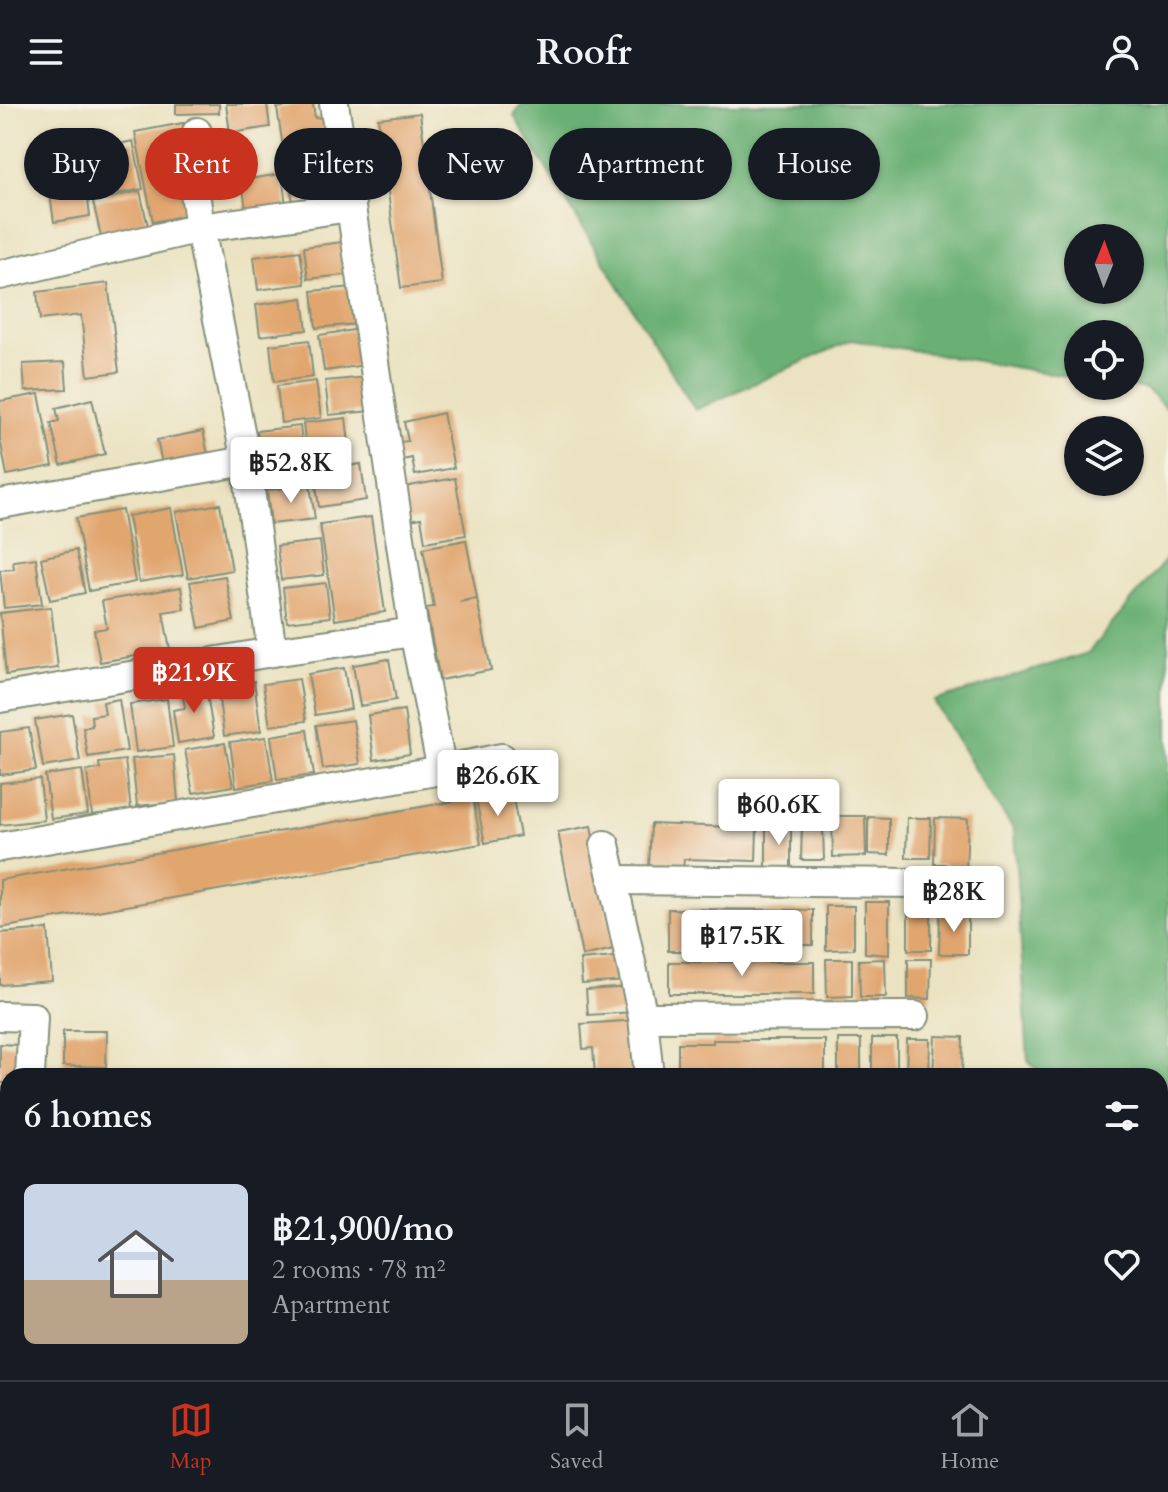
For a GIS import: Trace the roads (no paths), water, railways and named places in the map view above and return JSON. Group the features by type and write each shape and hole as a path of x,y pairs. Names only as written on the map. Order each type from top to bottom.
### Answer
{"street":[{"path":"334,104 414,632 442,770"},
{"path":"196,200 246,461 272,652"},
{"path":"0,275 200,228 351,207"},
{"path":"0,504 246,461"},
{"path":"0,698 272,652 414,632"},
{"path":"0,847 502,758"},
{"path":"605,845 643,1017 648,1068"},
{"path":"613,880 917,883"},
{"path":"0,1016 33,1017 30,1068"},
{"path":"643,1017 915,1016"}]}
